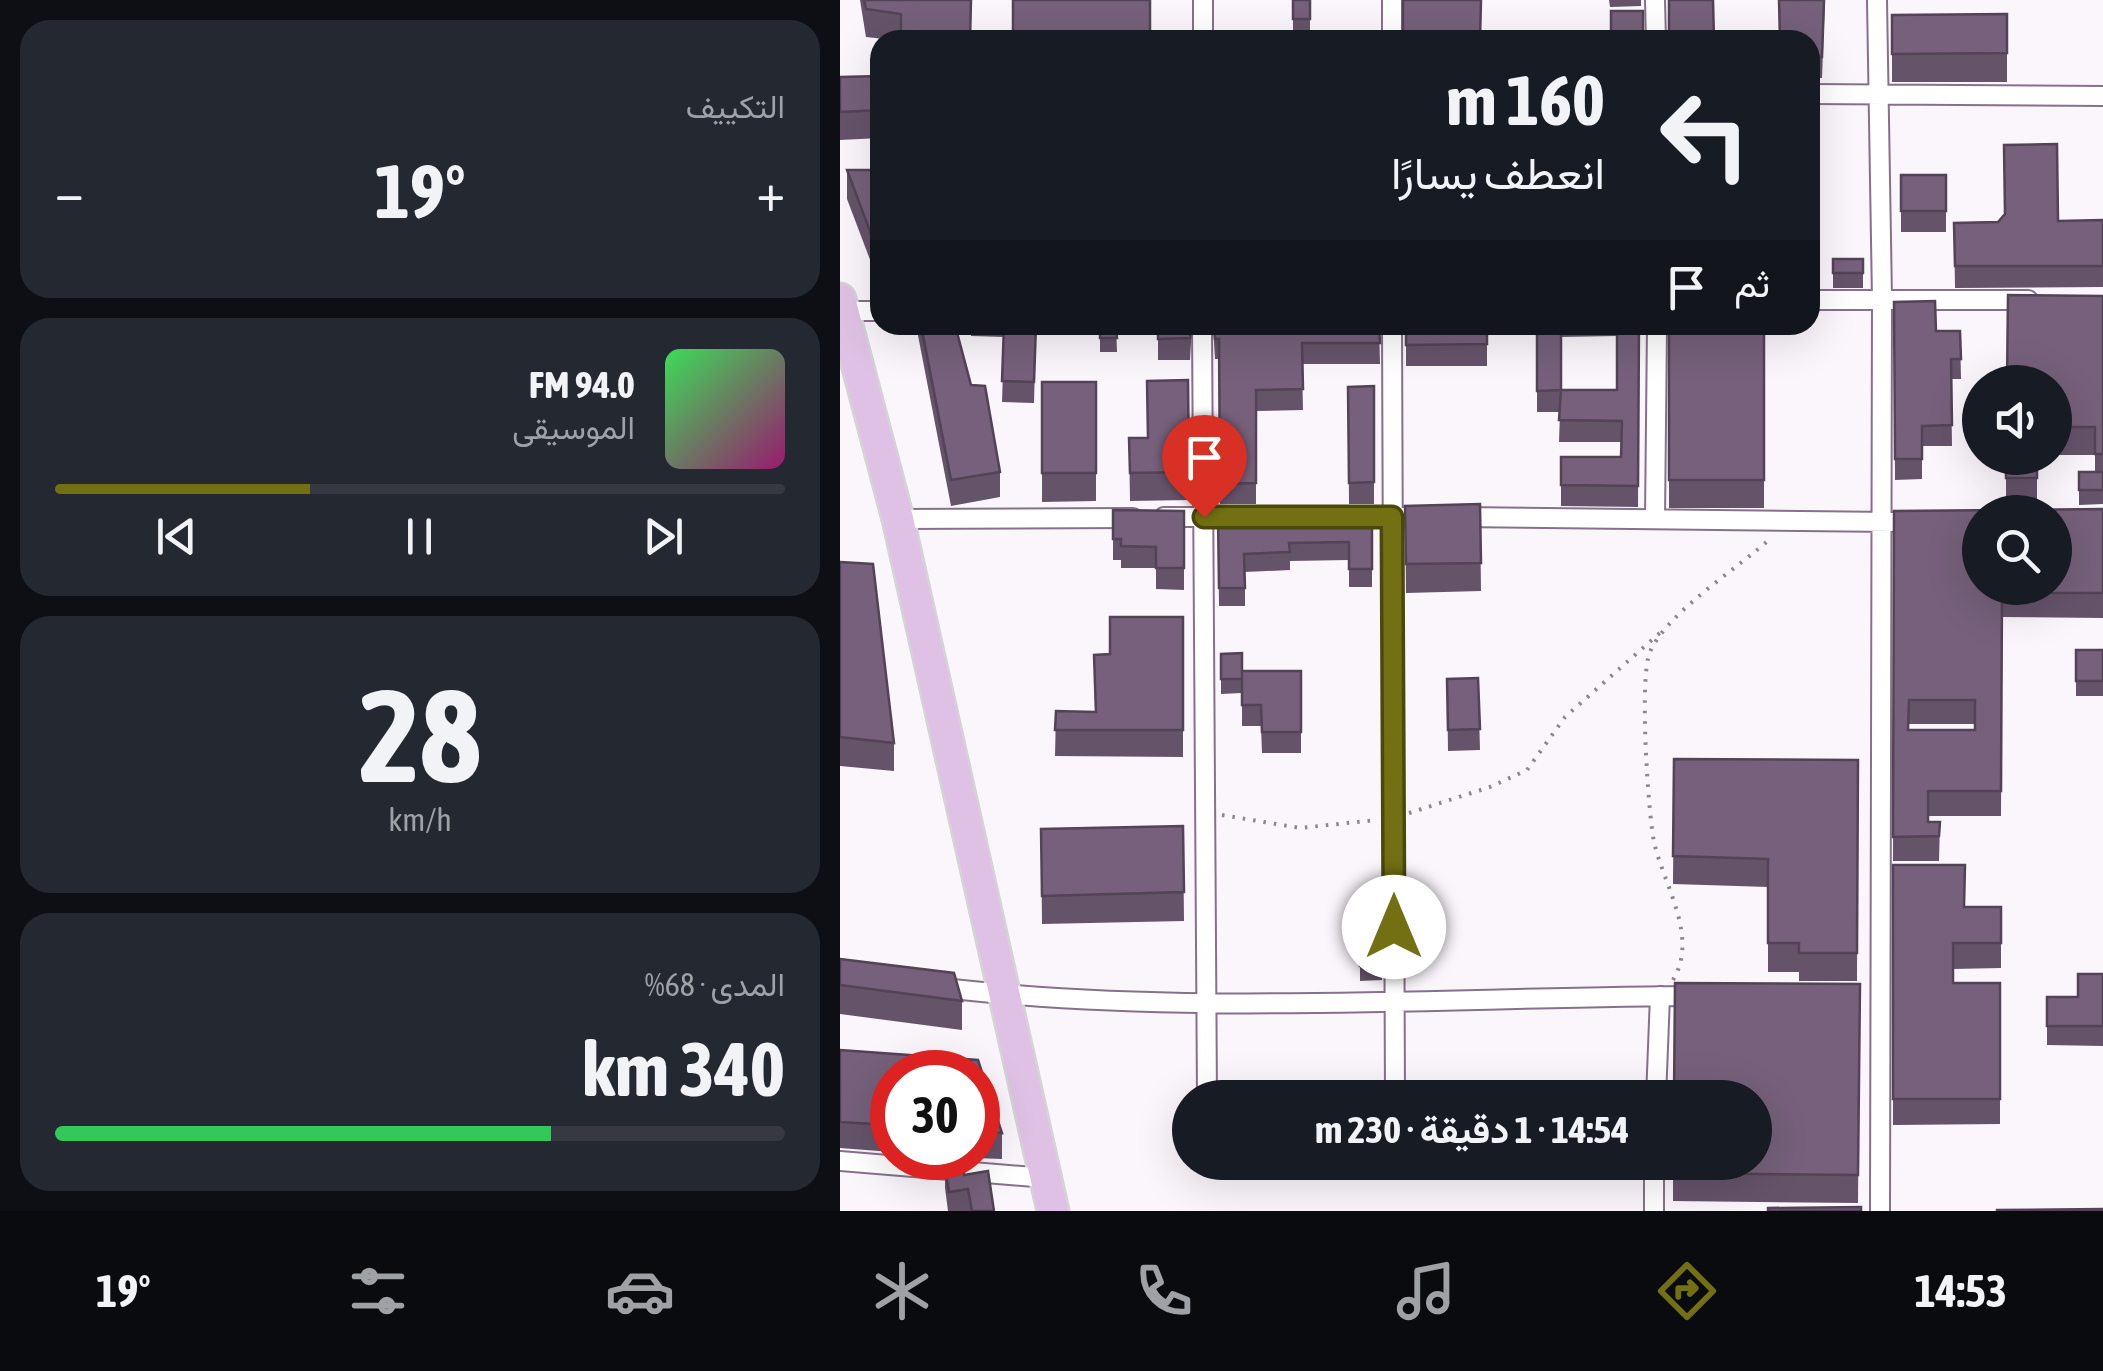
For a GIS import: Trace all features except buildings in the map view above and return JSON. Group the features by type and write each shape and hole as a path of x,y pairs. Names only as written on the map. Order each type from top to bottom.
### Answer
{"main road":[{"path":"842,305 898,518 1054,1211"}],"street":[{"path":"1202,0 1202,30"},
{"path":"1392,0 1392,30"},
{"path":"1655,0 1656,30"},
{"path":"1877,0 1882,299 1880,1211"},
{"path":"1820,94 2103,96"},
{"path":"1820,300 2048,300"},
{"path":"842,305 870,309"},
{"path":"1202,335 1207,1080"},
{"path":"1392,335 1395,1080"},
{"path":"1655,519 1657,335"},
{"path":"898,518 1260,517"},
{"path":"1335,517 1921,522"},
{"path":"913,984 1004,995 1209,1001 1720,996"},
{"path":"1657,1080 1660,996"},
{"path":"1859,996 1879,996"},
{"path":"840,1161 1046,1178"},
{"path":"1654,1180 1654,1211"}],"path":[{"path":"1207,813 1300,828 1393,817 1490,787 1527,770 1565,718 1670,624 1775,534 1808,521"},
{"path":"1660,996 1676,976 1683,926 1670,898 1653,836 1650,761 1644,734 1649,654 1670,624"}],"route":[{"path":"1204,517 1392,517 1394,927"}]}
